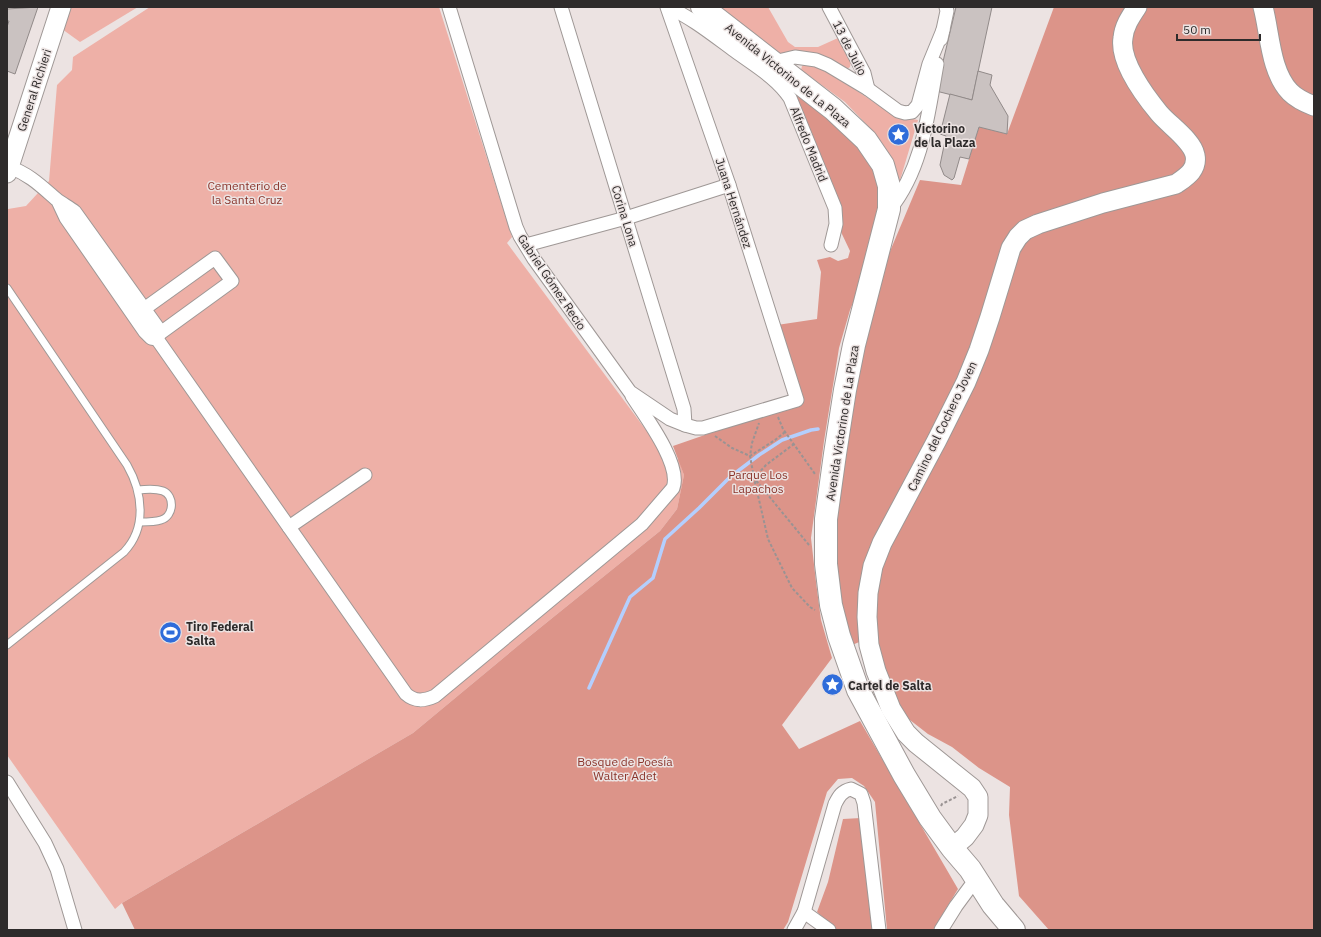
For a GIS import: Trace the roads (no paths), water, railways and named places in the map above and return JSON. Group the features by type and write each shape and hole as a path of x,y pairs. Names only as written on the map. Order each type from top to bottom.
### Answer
{"highway":[{"name":"Avenida Victorino de La Plaza","path":"702,7 833,109 866,140 883,165 890,186 889,209 854,345 845,390 826,519 826,564 831,605 848,664 858,690 927,815 970,869 994,905 1014,930"},
{"path":"952,848 960,873 1000,930"}],"street":[{"name":"General Richieri","path":"8,170 61,7"},
{"name":"Gabriel Gómez Recio","path":"449,7 516,227 526,246 630,392 670,419 685,425 703,428"},
{"name":"Corina Lona","path":"561,7 684,409 685,425"},
{"name":"Juana Hernández","path":"668,7 729,185 797,400 703,428"},
{"name":"Alfredo Madrid","path":"668,7 686,15 770,76 790,98 835,208 836,224 831,245"},
{"name":"13 de Julio","path":"829,7 864,73 868,89"},
{"path":"889,209 900,196 917,160 924,134 942,30 947,11 946,7"},
{"name":"Camino del Cochero Joven","path":"952,848 965,837 974,825 978,815 978,797 972,788 916,743 906,733 891,709 876,671 869,645 867,617 868,593 873,566 882,543 966,382 990,317 1010,248 1018,237 1025,230 1038,224 1103,203 1176,184 1186,178 1193,170 1195,155 1190,146 1159,114 1143,92 1124,55 1122,38 1128,22 1137,7"},
{"path":"1263,7 1268,37 1280,78 1290,92 1314,106"},
{"path":"774,62 796,57 816,60 868,89 898,111 905,113 912,112 918,105 929,64 942,30"},
{"path":"8,170 19,170 40,184 58,201 69,206 75,212 158,328 158,337 290,528 406,694 411,698 420,700 435,696 642,524 673,488 675,484 675,477 670,460 659,438 630,392"},
{"path":"526,246 626,218 729,185"},
{"path":"58,201 66,218 145,332 151,338 158,337 232,281 215,258 144,309"},
{"path":"290,528 365,475"},
{"path":"7,782 37,828 57,869 75,930"},
{"path":"794,930 804,912 835,804 840,794 845,790 851,789 861,794 864,803 879,930"},
{"path":"942,930 956,906 970,887"},
{"path":"804,912 829,930"}],"lane":[{"path":"7,288 127,465 138,490 140,522 131,545 124,552 7,645"},
{"path":"138,490 156,489 164,491 171,500 172,507 167,517 161,520 140,522"}],"waterway":[{"path":"589,688 630,597 653,578 665,539 730,477 759,455 782,440 818,429"}],"place":[{"name":"Victorino de la Plaza","path":"898,135"},
{"name":"Tiro Federal Salta","path":"171,633"},
{"name":"Cartel de Salta","path":"832,685"}],"park label":[{"name":"Cementerio de la Santa Cruz","path":"247,192"},
{"name":"Parque Los Lapachos","path":"758,481"},
{"name":"Bosque de Poesía Walter Adet","path":"625,768"}]}
